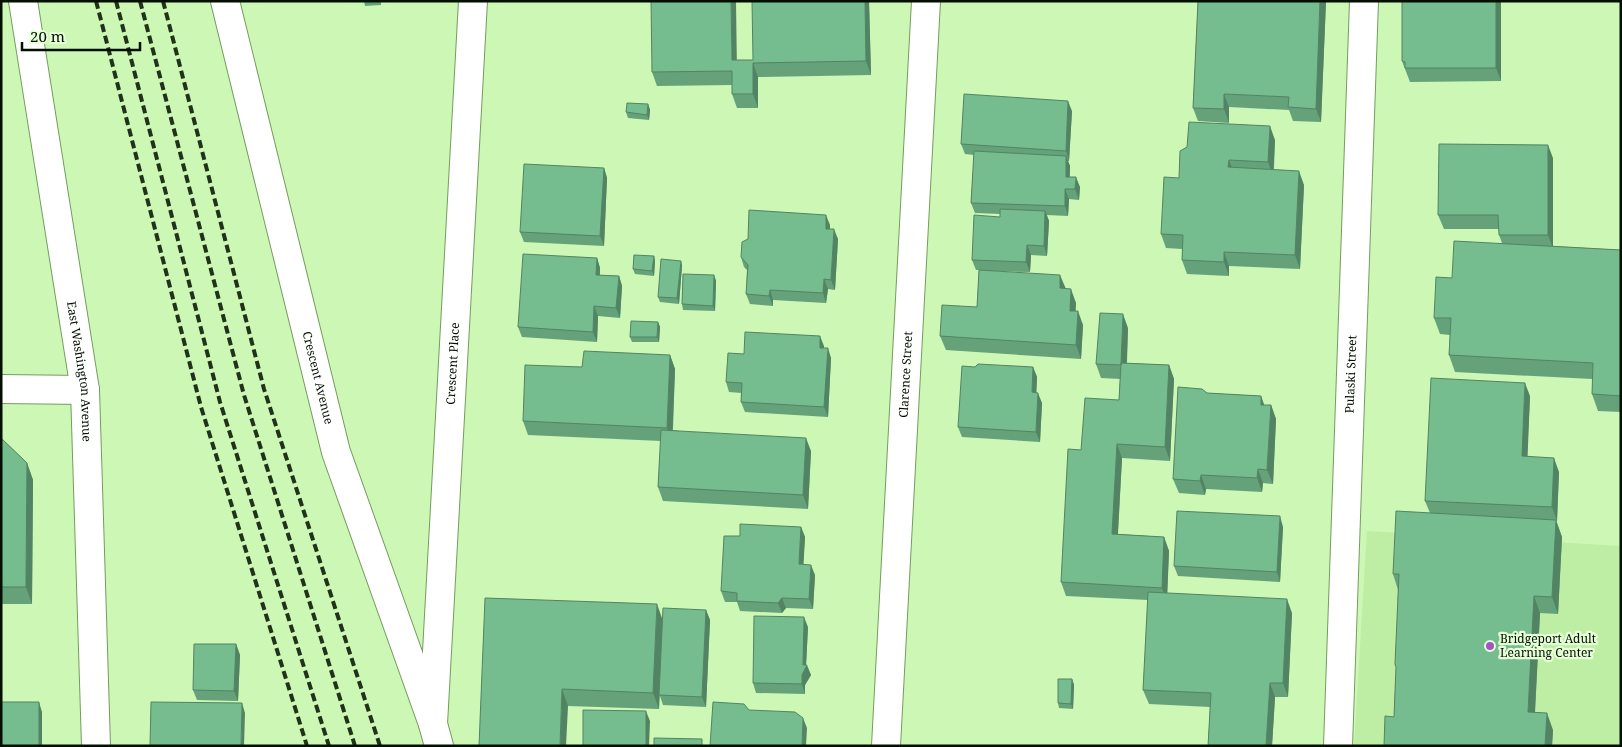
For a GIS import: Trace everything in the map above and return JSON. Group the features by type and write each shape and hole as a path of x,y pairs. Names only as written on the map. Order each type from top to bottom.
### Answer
{"street":[{"name":"East Washington Avenue","path":"23,1 85,390 96,746"},
{"name":"Crescent Avenue","path":"225,1 336,452 436,735"},
{"name":"Crescent Place","path":"436,735 473,1"},
{"name":"Clarence Street","path":"886,746 926,1"},
{"name":"Pulaski Street","path":"1338,746 1364,1"},
{"path":"1,389 85,390"}],"shaded area":[{"name":"Bridgeport Adult Learning Center","path":"1367,531 1621,546 1621,746 1354,746"}],"building":[{"path":"651,1 731,1 732,60 753,60 752,1 865,1 866,61 753,63 753,94 732,94 732,71 652,72"},
{"path":"1198,1 1320,1 1316,109 1288,107 1289,97 1224,94 1224,109 1193,108"},
{"path":"1402,1 1496,1 1496,68 1405,68 1405,62 1402,61"},
{"path":"964,94 1068,101 1066,151 961,144"},
{"path":"627,103 648,104 647,115 626,112"},
{"path":"1189,122 1270,126 1268,162 1229,160 1228,167 1299,171 1295,255 1224,252 1224,262 1182,260 1183,235 1161,234 1164,177 1179,178 1180,151 1187,147"},
{"path":"1439,144 1548,145 1548,235 1499,235 1498,215 1438,215"},
{"path":"974,151 1066,156 1066,177 1076,177 1075,189 1065,189 1065,206 971,203"},
{"path":"524,164 604,168 600,236 520,232"},
{"path":"1000,209 1045,211 1044,246 1027,245 1026,262 972,260 974,215 1000,217"},
{"path":"749,210 826,215 826,229 834,229 831,280 824,279 823,293 770,290 769,296 746,294 748,265 741,257 742,242 748,239"},
{"path":"1454,241 1621,250 1621,396 1592,394 1593,363 1449,355 1451,318 1434,318 1436,277 1452,278"},
{"path":"523,254 597,258 596,275 619,276 616,308 594,306 593,332 518,327"},
{"path":"634,255 654,256 652,271 633,269"},
{"path":"661,259 681,261 677,298 658,297"},
{"path":"979,270 1060,275 1060,288 1071,289 1070,311 1078,311 1076,345 940,336 942,305 977,307"},
{"path":"683,274 714,275 713,306 682,304"},
{"path":"1100,313 1123,314 1121,365 1096,364"},
{"path":"631,321 658,322 657,337 630,337"},
{"path":"745,332 820,336 820,348 828,348 824,407 741,402 742,383 726,382 728,353 744,354"},
{"path":"584,351 670,355 667,428 523,421 525,365 582,367"},
{"path":"1121,363 1169,365 1165,447 1117,444 1112,534 1164,537 1162,588 1061,582 1068,449 1081,450 1085,398 1119,400"},
{"path":"978,364 1033,367 1032,392 1038,393 1036,432 958,427 962,366 975,367"},
{"path":"1431,378 1525,383 1522,456 1554,458 1552,507 1425,501"},
{"path":"1178,387 1202,389 1207,393 1261,396 1261,405 1271,405 1267,470 1258,469 1257,478 1201,475 1200,481 1173,479"},
{"path":"661,430 806,438 803,495 658,487"},
{"path":"1,438 27,463 26,587 1,587"},
{"path":"1177,511 1280,516 1277,572 1174,566"},
{"path":"1396,511 1556,520 1552,597 1534,596 1528,712 1547,713 1545,746 1384,746 1385,716 1394,717 1399,574 1393,574"},
{"path":"740,524 801,527 799,564 811,565 809,599 782,598 778,603 737,601 737,593 721,591 724,536 740,536"},
{"path":"1148,592 1287,599 1283,683 1270,683 1266,746 1208,746 1211,693 1143,690"},
{"path":"485,598 657,604 653,693 562,689 560,746 479,746"},
{"path":"663,608 706,610 702,697 659,695"},
{"path":"754,616 804,617 803,665 807,665 802,675 802,684 753,683"},
{"path":"194,644 236,644 234,691 193,690"},
{"path":"1058,679 1072,679 1071,704 1058,703"},
{"path":"1,702 39,702 39,746 1,746"},
{"path":"151,702 242,703 241,746 150,746"},
{"path":"713,702 744,704 749,710 795,712 803,718 802,746 710,746"},
{"path":"583,710 646,711 646,746 583,746"},
{"path":"654,738 702,739 702,746 654,746"}],"railway":[{"path":"96,1 201,407 307,746"},
{"path":"116,1 220,402 329,746"},
{"path":"140,1 244,395 355,746"},
{"path":"163,1 264,389 380,746"}],"place":[{"name":"Bridgeport Adult Learning Center","path":"1490,646"}]}
